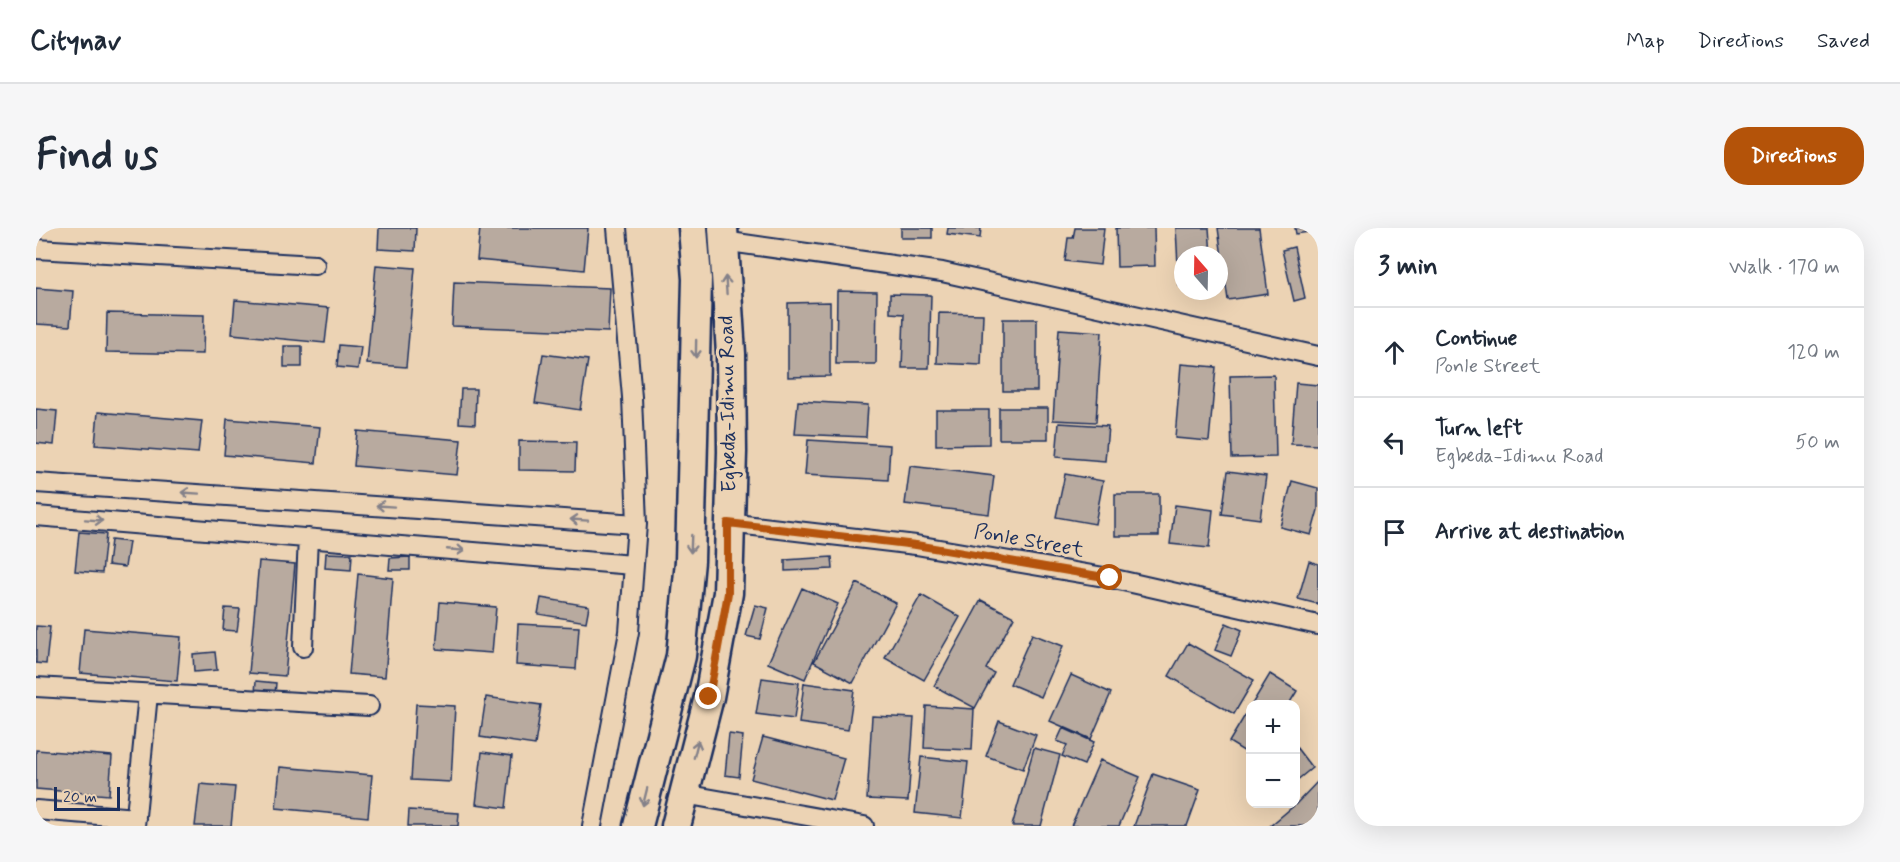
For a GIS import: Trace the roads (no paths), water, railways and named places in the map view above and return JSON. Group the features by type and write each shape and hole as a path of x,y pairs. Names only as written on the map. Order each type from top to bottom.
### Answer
{"main road":[{"name":"Egbeda-Idimu Road","path":"638,826 681,657 690,561 698,279 693,228"},
{"name":"Egbeda-Idimu Road","path":"676,826 709,697 728,593 728,523 732,452 731,354 723,234"}],"street":[{"path":"592,826 629,632 637,524 632,397 617,228"},
{"path":"723,234 942,272 1318,356"},
{"path":"36,249 315,265"},
{"path":"36,483 637,524"},
{"path":"36,516 633,565"},
{"name":"Ponle Street","path":"728,523 916,545 1110,578 1318,625"},
{"path":"303,647 308,538"},
{"path":"36,687 369,706"},
{"path":"36,810 135,822 148,694"},
{"path":"684,794 864,826"}]}
